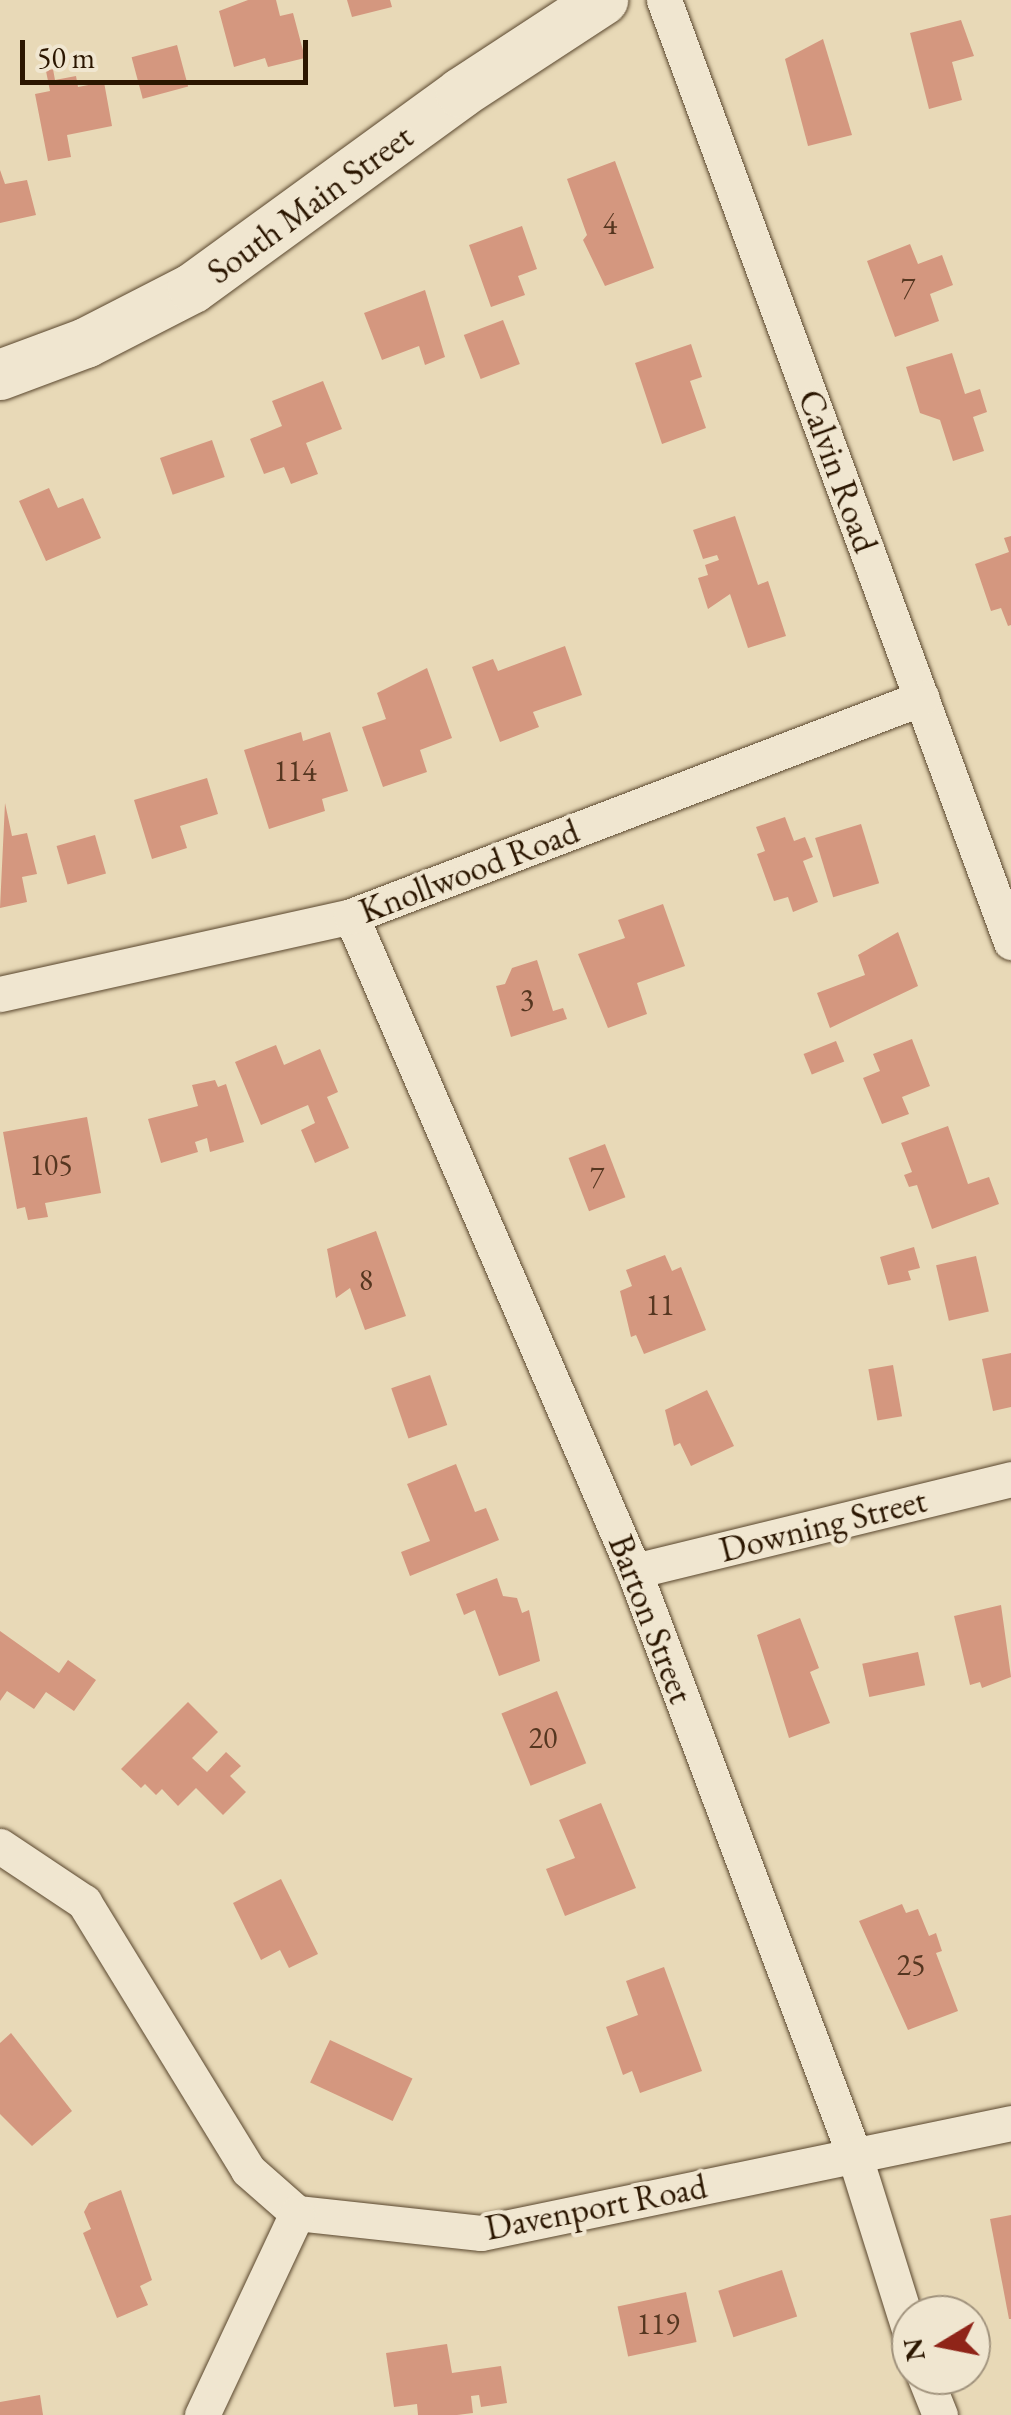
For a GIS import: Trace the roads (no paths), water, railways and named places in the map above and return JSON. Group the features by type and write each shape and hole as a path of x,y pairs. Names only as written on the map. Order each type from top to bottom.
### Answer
{"street":[{"name":"South Main Street","path":"0,375 86,343 193,288 475,84 602,0"},
{"name":"Calvin Road","path":"664,0 1011,942"},
{"name":"Knollwood Road","path":"0,994 351,916 922,698"},
{"name":"Barton Street","path":"351,916 634,1571 854,2157 898,2295"},
{"name":"Downing Street","path":"634,1571 1011,1479"},
{"path":"0,1846 84,1902 248,2170 297,2213 202,2415"},
{"name":"Davenport Road","path":"297,2213 481,2232 1011,2123"}]}
